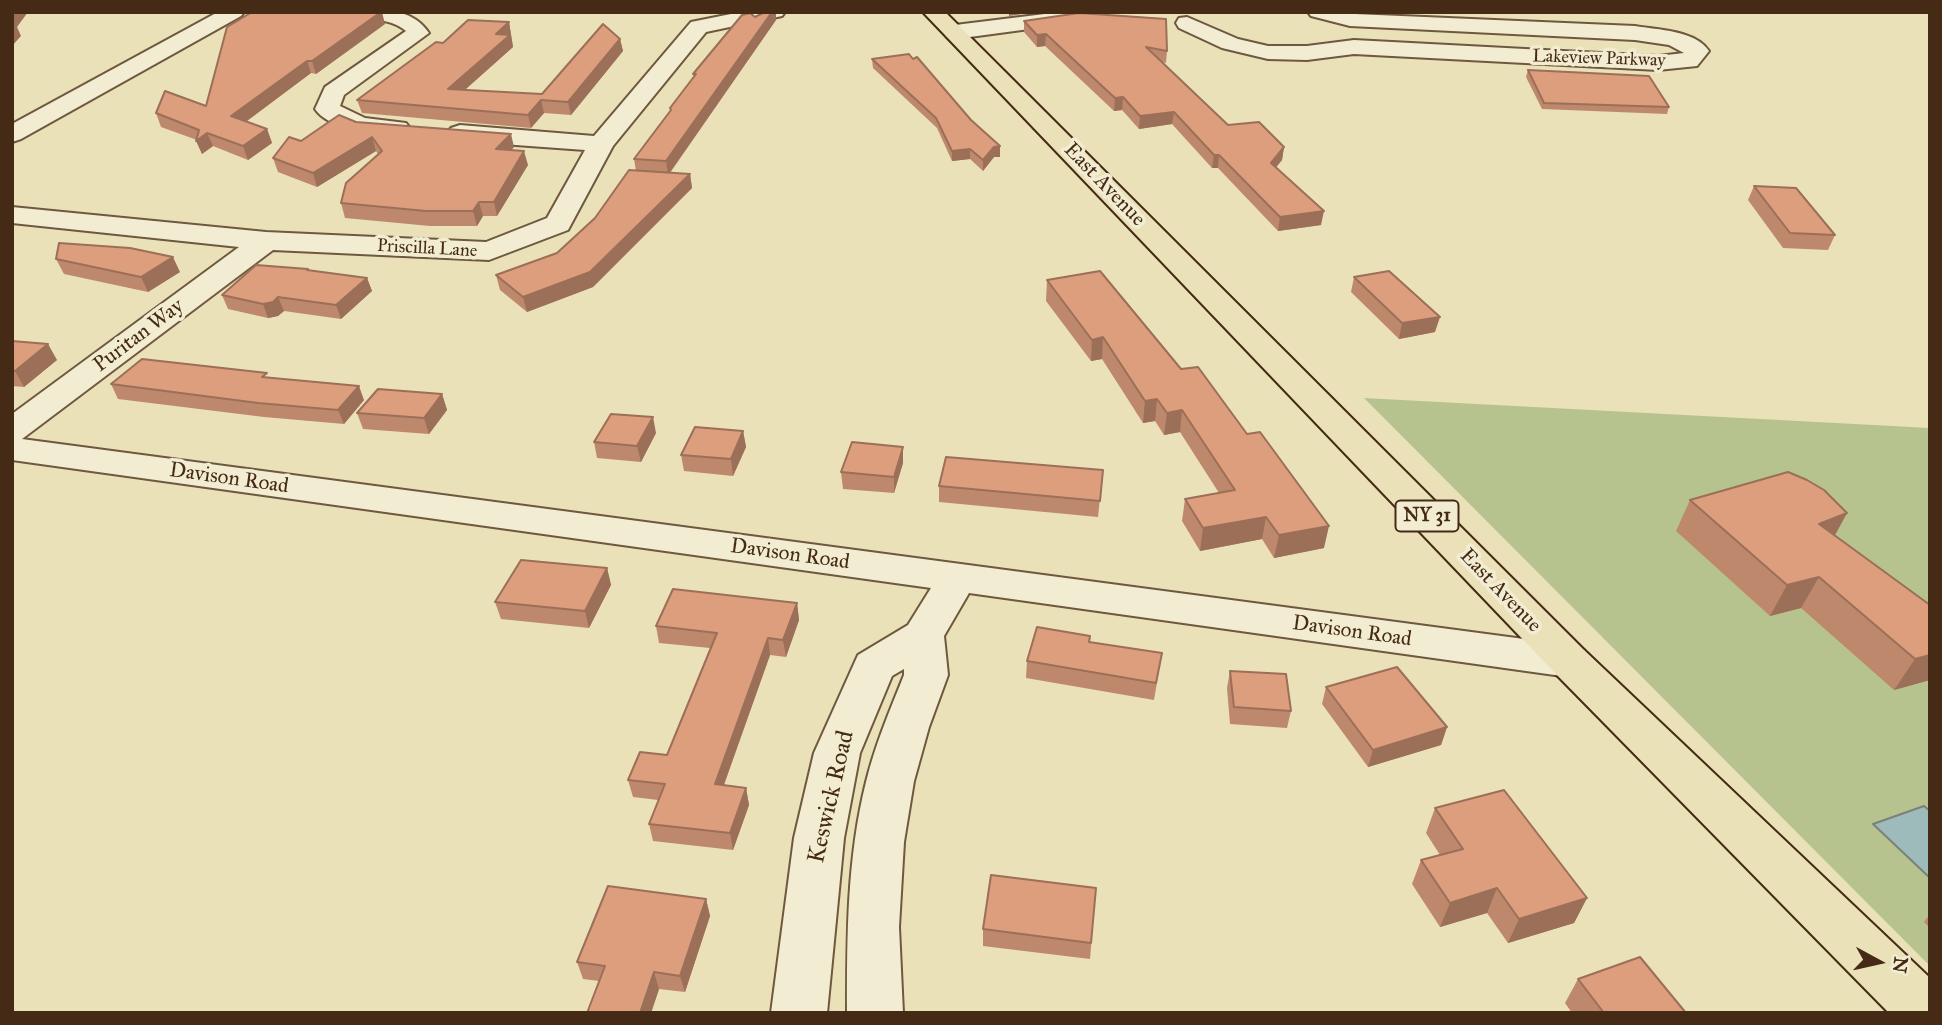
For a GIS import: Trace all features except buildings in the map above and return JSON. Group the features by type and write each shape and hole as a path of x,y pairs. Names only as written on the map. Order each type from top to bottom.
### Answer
{"highway":[{"name":"East Avenue","path":"944,22 1569,661 1927,1013"}],"street":[{"path":"12,134 234,12"},
{"path":"349,12 397,16 413,23 418,33 332,92 327,109 360,125 414,129"},
{"name":"Priscilla Lane","path":"12,215 266,241 489,251 558,224 601,144 699,27 775,12"},
{"name":"Lakeview Parkway","path":"1187,23 1223,43 1269,54 1316,53 1354,47 1658,63 1689,61 1698,51 1675,38 1634,33 1350,20 1318,12"},
{"name":"Lakeview Parkway","path":"1159,21 1187,23 1211,16"},
{"path":"944,22 1091,17"},
{"path":"1350,20 1354,47"},
{"path":"441,131 601,144"},
{"name":"Puritan Way","path":"12,431 266,241"},
{"name":"Davison Road","path":"12,449 1569,661"},
{"name":"Keswick Road","path":"799,1002 819,838 837,753 873,666 923,636 957,578"},
{"path":"875,1013 873,927 879,842 890,781 906,727 926,675 923,636"}],"green space":[{"path":"1364,398 1930,428 1930,966"}],"water":[{"path":"1924,806 1930,811 1930,878 1873,824"}]}
